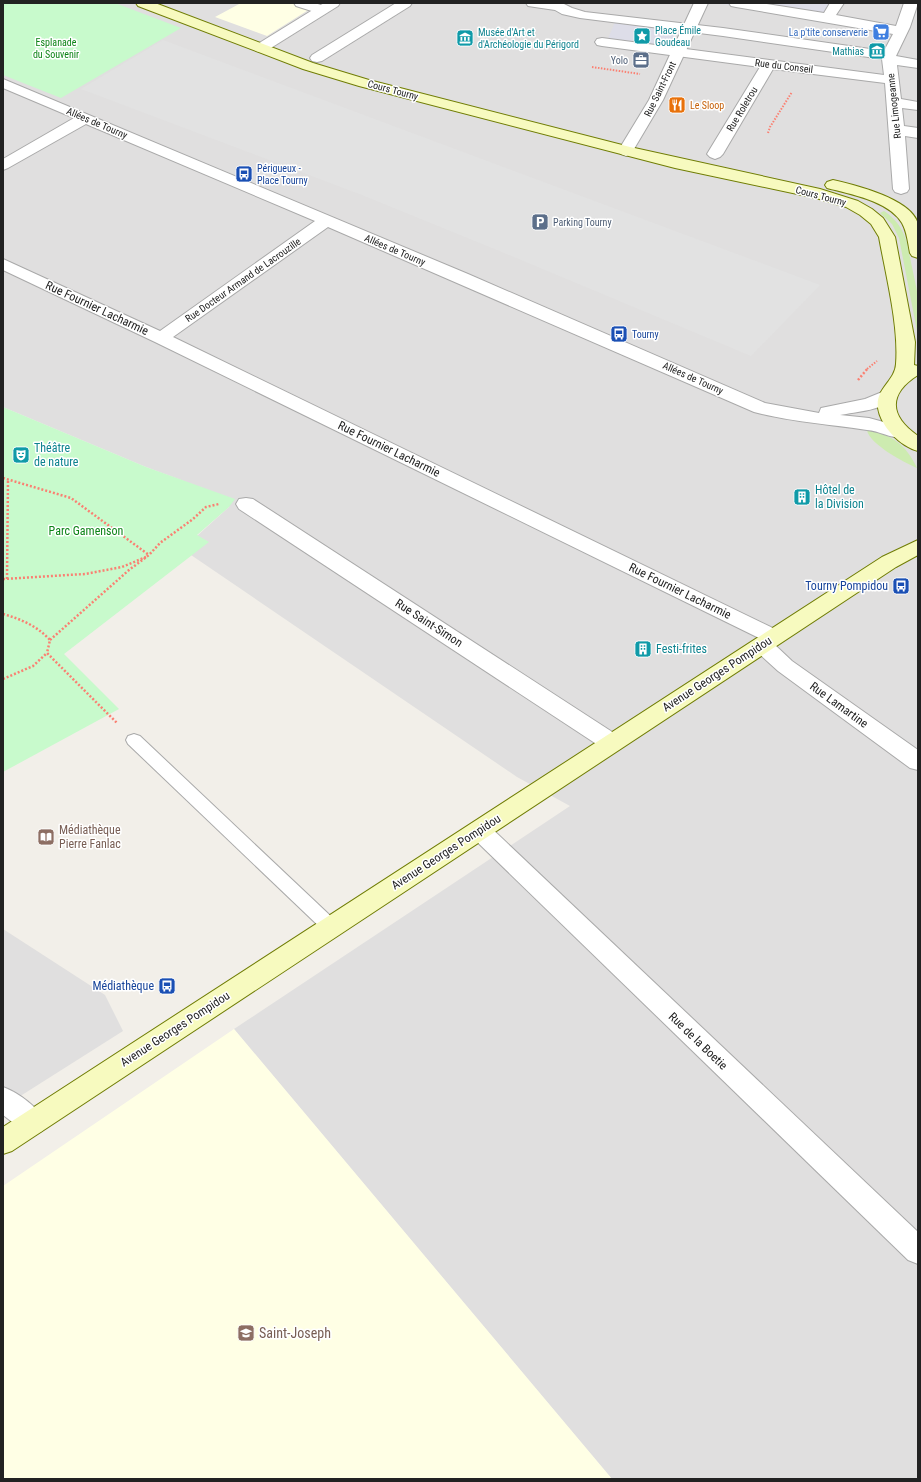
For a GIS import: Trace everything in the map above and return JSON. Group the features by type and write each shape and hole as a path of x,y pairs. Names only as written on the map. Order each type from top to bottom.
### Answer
{"main road":[{"name":"Cours Tourny","path":"143,3 308,66 626,151 837,199 866,212 878,221 887,237 906,342 905,367 901,376"},
{"name":"Cours Tourny","path":"650,157 692,162 848,188 868,194 913,220 912,230 918,253"},
{"path":"918,368 901,376 893,384 887,396 887,408 892,421 902,433 918,445"},
{"name":"Avenue Georges Pompidou","path":"889,562 914,539 918,533"},
{"name":"Avenue Georges Pompidou","path":"3,1142 889,562 918,547"}],"street":[{"path":"301,3 327,7"},
{"path":"317,58 405,3"},
{"path":"533,3 553,5 567,11 589,15 722,32 889,58 918,64"},
{"path":"589,15 605,3"},
{"name":"Rue Saint-Front","path":"626,151 656,100 701,3"},
{"path":"736,3 900,31"},
{"path":"828,18 837,3"},
{"path":"261,48 327,7"},
{"name":"Rue Limogeanne","path":"901,189 897,130 889,58 900,31 912,9"},
{"name":"Rue du Conseil","path":"602,42 891,80"},
{"name":"Rue Roletrou","path":"715,154 769,64"},
{"name":"Allées de Tourny","path":"3,83 469,281 760,408 819,419 869,424 902,433"},
{"path":"894,103 918,106"},
{"path":"3,165 86,118"},
{"path":"897,130 918,133"},
{"name":"Rue Docteur Armand de Lacrouzille","path":"161,338 326,221"},
{"name":"Rue Fournier Lacharmie","path":"3,264 161,338 768,641"},
{"name":"Allées de Tourny","path":"788,414 808,414 845,410 870,404 887,396"},
{"name":"Rue Saint-Simon","path":"246,504 612,743"},
{"name":"Rue Lamartine","path":"768,641 785,666 918,762"},
{"name":"Rue de la Boetie","path":"478,830 918,1251"},
{"path":"3,1099 33,1123"}],"lane":[{"path":"134,740 331,927"}],"path":[{"path":"592,68 666,78"},
{"path":"768,133 770,127 806,69"},
{"path":"3,478 71,498 149,555"},
{"path":"7,579 8,480"},
{"path":"3,679 33,666 47,654 50,640 129,570 149,555 160,543 193,519 206,507 221,503 246,504"},
{"path":"3,579 86,574 122,567 149,555"},
{"path":"3,614 30,624 43,632 50,640"},
{"path":"47,654 134,740"}],"shaded area":[{"path":"3,3 918,3 918,1479 612,1479 234,1029 570,806 517,777 191,555 208,542 197,536 229,507 184,481 146,467 3,407"},
{"path":"241,3 294,3 310,9 267,36 215,17"},
{"path":"715,3 842,3 833,20"},
{"name":"Place Émile Goudeau","path":"616,20 678,29 668,52 606,43"},
{"name":"Parking Tourny","path":"163,40 820,285 751,356 362,195 81,89"},
{"path":"3,929 105,995 123,1031 3,1107"},
{"name":"Saint-Joseph","path":"234,1029 612,1479 3,1479 3,1186"}],"green space":[{"name":"Esplanade du Souvenir","path":"3,3 115,3 181,28 61,98 3,75"},
{"path":"884,211 892,217 898,225 907,243 918,296 918,336 899,238 892,224 880,213"},
{"name":"Parc Gamenson","path":"3,407 146,467 235,499 229,507 197,535 209,542 64,654 119,709 3,772"},
{"path":"867,430 884,434 897,442 908,453 917,468 904,462 881,447 869,435"}],"place":[{"name":"La p'tite conserverie","path":"881,32"},
{"name":"Place Émile Goudeau","path":"642,36"},
{"name":"Musée d'Art et d'Archéologie du Périgord","path":"465,38"},
{"name":"Mathias","path":"877,51"},
{"name":"Yolo","path":"641,60"},
{"name":"Le Sloop","path":"677,105"},
{"name":"Périgueux - Place Tourny","path":"244,174"},
{"name":"Parking Tourny","path":"540,222"},
{"name":"Tourny","path":"619,334"},
{"name":"Théâtre de nature","path":"21,455"},
{"name":"Hôtel de la Division","path":"802,497"},
{"name":"Tourny Pompidou","path":"901,586"},
{"name":"Festi-frites","path":"643,649"},
{"name":"Médiathèque Pierre Fanlac","path":"46,837"},
{"name":"Médiathèque","path":"167,986"},
{"name":"Saint-Joseph","path":"246,1333"}]}
